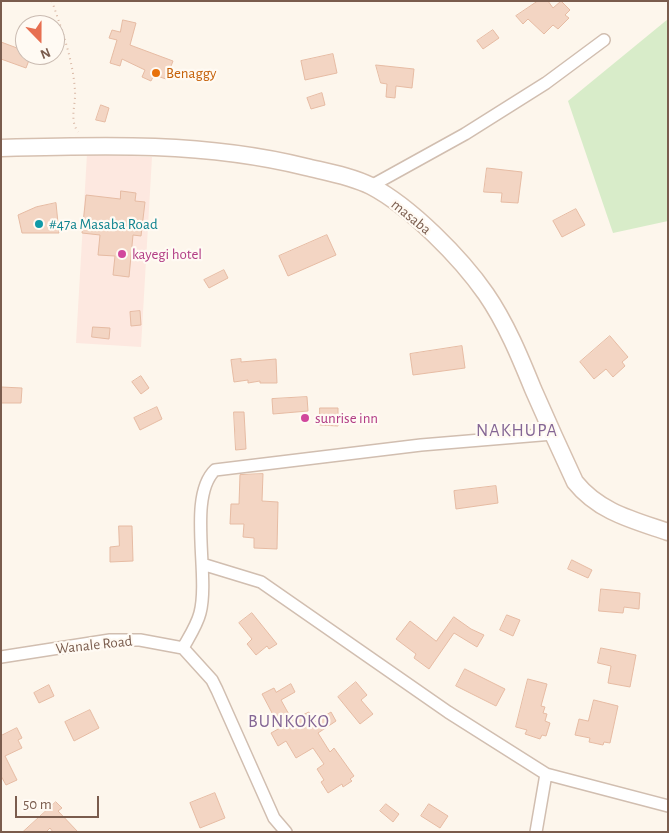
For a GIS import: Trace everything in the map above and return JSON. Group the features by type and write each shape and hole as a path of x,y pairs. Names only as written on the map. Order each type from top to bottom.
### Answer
{"street":[{"path":"371,186 465,134 538,88 604,40"},
{"name":"masaba","path":"1,148 172,147 265,156 336,174 371,186 428,229 461,262 487,295 508,331 575,482 587,497 601,507 668,532"},
{"path":"286,832 274,818 212,680 183,648 200,613 202,494 209,475 215,470 421,445 553,434"},
{"path":"202,564 261,582 448,712 546,774 668,806"},
{"name":"Wanale Road","path":"1,657 110,640 140,640 183,648"},
{"path":"536,832 546,774"}],"path":[{"path":"52,1 71,58 75,92 73,113 75,127 88,146"}],"shaded area":[{"name":"kayegi hotel","path":"87,154 152,157 141,347 76,343"}],"green space":[{"path":"668,19 668,221 613,233 568,101"}],"building":[{"path":"538,1 548,1 553,8 561,1 570,10 565,15 569,18 558,29 553,25 544,34 528,19 523,24 516,16"},
{"path":"123,20 136,23 130,45 173,61 166,79 154,75 151,81 142,77 145,70 122,59 120,66 110,63 117,40 109,38 112,30 120,32"},
{"path":"493,30 499,38 483,49 477,41"},
{"path":"1,42 15,47 15,64 1,59"},
{"path":"333,54 337,73 305,80 301,61"},
{"path":"376,65 414,69 412,88 396,86 395,98 386,97 387,84 381,83"},
{"path":"322,93 325,105 311,109 307,98"},
{"path":"101,105 109,108 105,122 96,120"},
{"path":"487,168 522,172 518,203 501,202 502,193 484,192"},
{"path":"121,191 136,193 135,201 145,202 141,236 133,235 129,277 113,275 115,256 98,255 100,235 82,233 86,195 120,199"},
{"name":"#47a Masaba Road","path":"56,203 59,233 22,233 18,215 36,207"},
{"path":"576,209 585,225 562,237 553,221"},
{"path":"327,235 336,255 288,276 279,256"},
{"path":"224,270 228,278 209,288 204,280"},
{"path":"140,311 141,325 131,326 130,312"},
{"path":"93,327 110,328 109,339 92,337"},
{"path":"610,336 628,357 622,362 625,366 613,377 606,369 594,379 580,362"},
{"path":"462,346 465,368 413,375 410,354"},
{"path":"241,359 241,362 276,359 277,383 260,383 260,381 248,383 248,380 234,382 231,360"},
{"path":"141,376 149,388 141,394 132,382"},
{"path":"1,387 22,388 21,403 1,403"},
{"path":"307,397 308,411 273,414 272,399"},
{"path":"157,407 162,419 140,430 134,418"},
{"path":"320,408 338,408 338,426 320,425"},
{"path":"234,412 244,412 246,449 236,450"},
{"path":"263,474 262,501 278,502 277,549 254,548 254,538 243,537 244,524 230,524 231,504 239,504 240,475"},
{"path":"496,486 498,503 456,509 454,491"},
{"path":"119,526 132,526 133,561 110,562 110,547 119,546"},
{"path":"572,560 592,570 588,578 568,569"},
{"path":"601,589 640,593 639,609 624,607 623,613 599,611"},
{"path":"252,613 277,644 269,649 267,646 256,655 247,644 252,639 239,623"},
{"path":"507,615 520,620 513,636 500,630"},
{"path":"454,617 471,629 484,635 477,647 454,633 429,669 414,658 416,654 396,639 410,621 436,641"},
{"path":"601,648 636,655 630,687 608,683 611,666 598,663"},
{"path":"465,669 505,689 496,706 456,686"},
{"path":"528,679 547,684 541,706 545,707 543,713 547,714 545,721 550,723 546,736 542,735 540,739 525,734 527,730 516,727"},
{"path":"356,682 367,695 361,700 373,714 360,724 338,697"},
{"path":"291,684 295,692 281,700 292,720 309,712 315,722 331,712 336,721 318,733 330,752 334,748 354,776 350,779 352,781 343,787 342,784 328,793 321,782 324,780 317,769 324,764 313,748 296,758 286,741 278,746 271,733 280,728 262,694 274,688 276,692"},
{"path":"49,685 54,696 39,703 34,693"},
{"path":"594,700 618,706 610,743 604,742 603,745 589,742 590,738 575,735 579,719 588,721"},
{"path":"90,710 99,728 74,741 65,722"},
{"path":"17,728 22,738 18,740 22,748 5,756 17,780 6,785 1,776 1,736"},
{"path":"215,793 225,818 200,828 190,803"},
{"path":"56,802 62,808 58,811 78,832 53,832 50,828 46,832 23,832"},
{"path":"386,804 399,814 393,822 380,811"},
{"path":"429,804 448,816 440,828 421,816"}],"place":[{"name":"Benaggy","path":"156,73"},
{"name":"#47a Masaba Road","path":"39,224"},
{"name":"kayegi hotel","path":"122,254"},
{"name":"sunrise inn","path":"305,418"}],"district":[{"name":"NAKHUPA","path":"517,431"},
{"name":"BUNKOKO","path":"289,722"}]}
